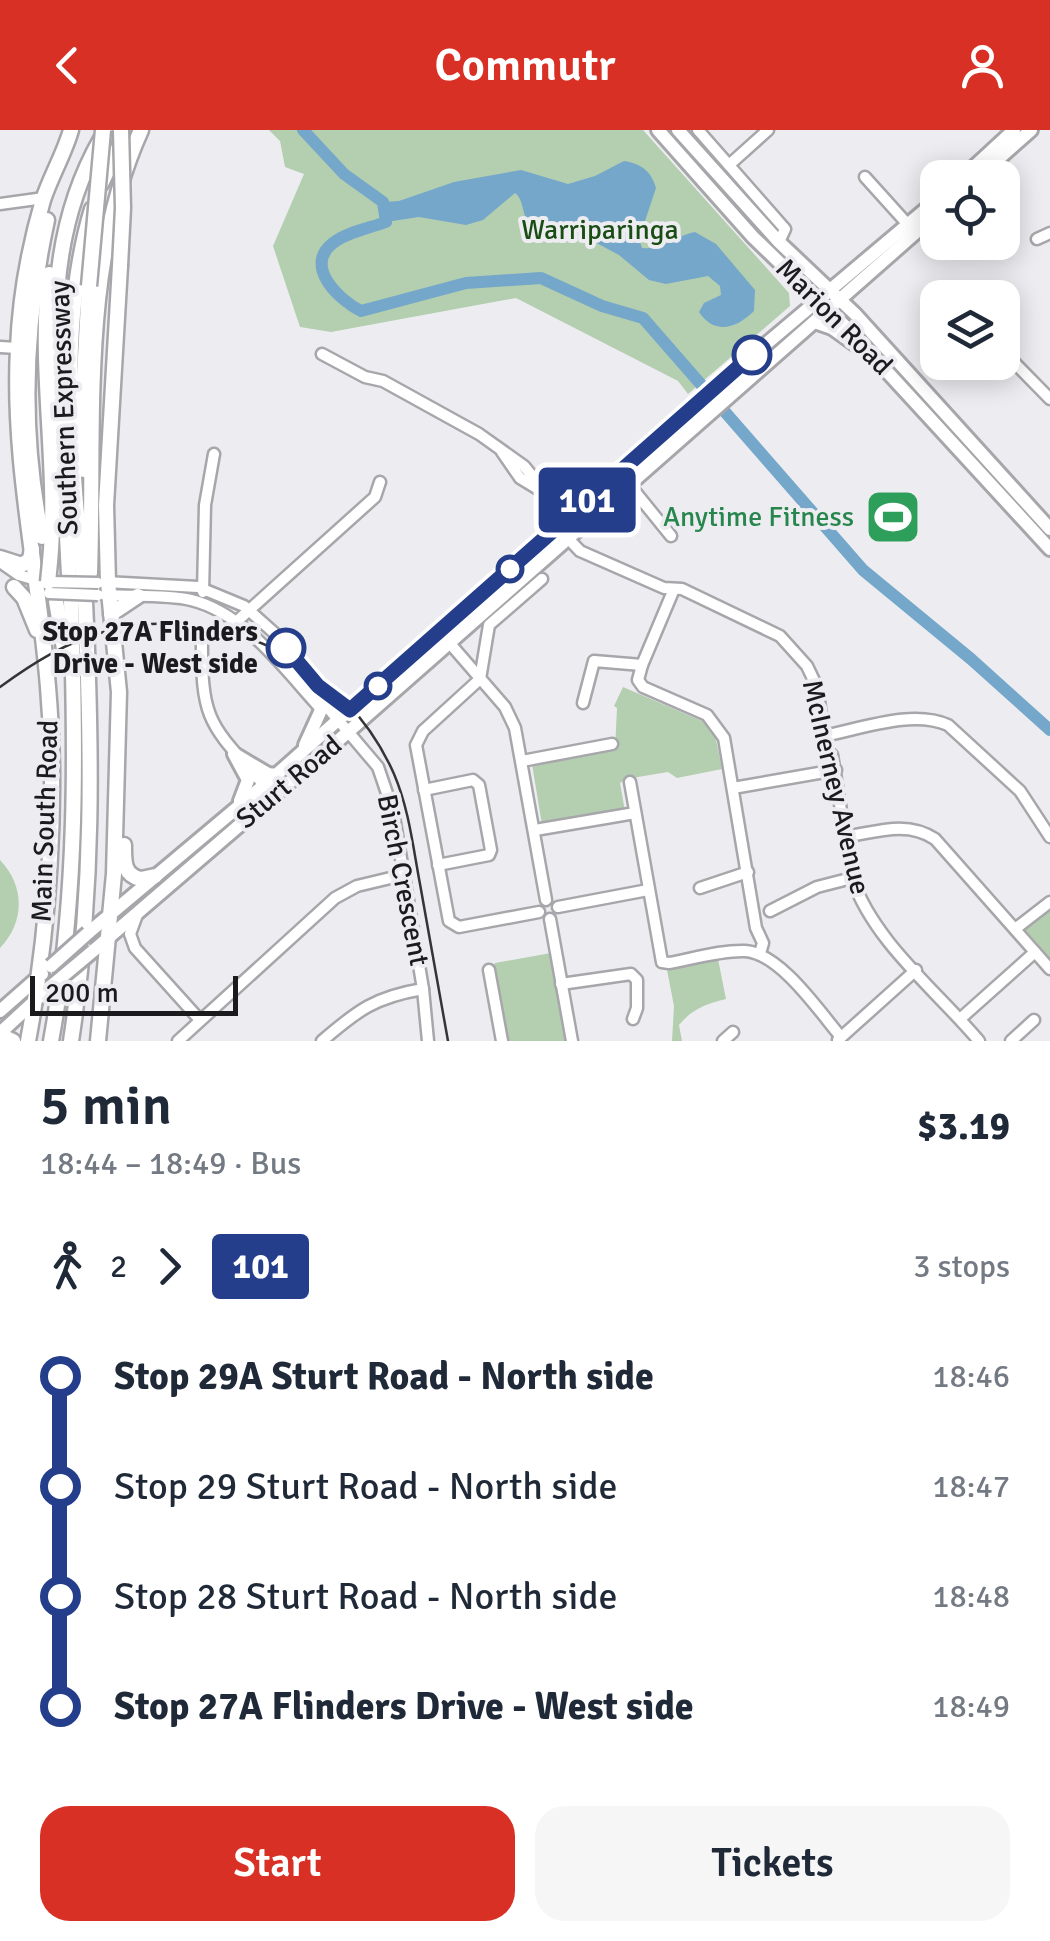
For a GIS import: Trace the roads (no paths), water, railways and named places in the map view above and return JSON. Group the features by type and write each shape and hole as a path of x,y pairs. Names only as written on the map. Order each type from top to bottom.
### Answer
{"highway":[{"name":"Southern Expressway","path":"51,1041 69,892 75,714 60,586 56,304 67,228 91,157 105,130"},
{"path":"60,586 84,376 105,130"},
{"name":"Southern Expressway","path":"71,1041 85,924 91,826 87,646 60,586 73,447 74,298 77,268 91,214 124,130"},
{"name":"Main South Road","path":"28,1041 34,1002 43,984 50,838 48,684 60,586 106,506 124,130"},
{"path":"60,586 95,362 103,253 119,184 144,130"},
{"path":"106,506 105,346 110,248 125,177 144,130"},
{"path":"60,586 47,536 28,418 29,328 40,252 69,136"},
{"name":"Main South Road","path":"69,136 44,198 26,268 18,348 20,475 32,550 60,586 111,614 118,692 116,795 111,913 105,929 98,1041"},
{"path":"47,536 49,275 66,202 91,157"},
{"path":"0,560 22,565 30,559 32,550"},
{"path":"48,684 32,616 23,596 60,586"},
{"path":"111,614 138,596"},
{"path":"116,795 122,816 126,868 138,878 155,876"},
{"path":"0,1034 14,1041"}],"main road":[{"name":"Marion Road","path":"658,130 734,217 805,276 836,294 1050,530"},
{"name":"Marion Road","path":"678,130 779,242 824,305 1050,549"},
{"path":"982,160 1014,130"},
{"path":"997,160 1031,130"},
{"name":"Sturt Road","path":"836,294 868,275 920,219"},
{"name":"Sturt Road","path":"722,391 752,355 824,305 851,274 920,224"},
{"path":"752,355 801,308 805,276 835,278 851,274"},
{"path":"855,314 856,301 868,275"},
{"name":"Sturt Road","path":"111,913 445,638 563,527 722,391 815,322 824,305"},
{"path":"815,322 832,328 886,368"},
{"name":"Sturt Road","path":"563,527 628,483 699,411"},
{"path":"988,463 996,488"},
{"name":"Sturt Road","path":"43,984 52,966 139,909 343,722 445,638"},
{"path":"298,756 322,710"},
{"path":"234,754 276,775"},
{"path":"233,811 248,782 234,754"},
{"name":"Sturt Road","path":"0,1011 97,947 105,929"},
{"path":"0,1034 34,1002"}],"street":[{"name":"Marion Road","path":"698,130 785,229 779,242"},
{"path":"728,165 768,130"},
{"path":"865,177 911,229"},
{"path":"0,204 44,198"},
{"path":"1037,238 1050,233"},
{"path":"0,348 18,348"},
{"name":"McInerney Avenue","path":"322,354 365,378 383,381 499,447 524,466 580,551 664,588 682,589 770,630 794,648 817,687 823,736 836,770 852,878 873,921 979,1041"},
{"path":"1020,368 1050,398"},
{"path":"203,604 205,505 214,454"},
{"path":"236,622 375,498 380,482"},
{"path":"628,483 671,536"},
{"path":"0,560 60,586 203,604 236,622 322,710 343,722"},
{"path":"538,912 455,926 448,917 416,745 419,737 480,679 489,625 542,579"},
{"path":"60,586 204,588 228,596 274,632 312,688 343,722"},
{"path":"674,589 638,680 643,687 707,715 716,723 727,747 756,928 763,944 760,954"},
{"path":"252,611 250,622 262,647"},
{"path":"188,636 202,637 205,703 218,734 264,785"},
{"path":"445,638 504,706 515,728 546,900"},
{"path":"582,703 594,661 642,666"},
{"path":"823,736 917,718 948,725 1020,791 1050,836"},
{"name":"Birch Crescent","path":"343,722 378,767 385,783 423,989 428,1041"},
{"path":"522,761 612,744"},
{"path":"733,788 836,770"},
{"path":"424,790 473,780 479,785 491,850 489,855 438,866"},
{"path":"630,782 662,962 742,950 760,954 776,963 839,1039 916,970"},
{"path":"535,830 634,812"},
{"path":"845,838 906,827 922,830 935,839 1050,969"},
{"path":"700,888 748,872"},
{"path":"178,1041 335,898 357,886 403,875"},
{"path":"770,911 816,887 852,878"},
{"path":"558,907 648,890"},
{"path":"546,900 558,907"},
{"path":"546,900 538,912 550,920"},
{"path":"1015,929 1050,902"},
{"path":"550,920 558,907"},
{"path":"139,909 130,934 135,948 199,1019"},
{"path":"550,920 572,1041"},
{"path":"124,957 135,948"},
{"path":"960,1019 1034,952"},
{"path":"489,970 502,1041"},
{"path":"561,984 631,974 636,980 637,1008 633,1019"},
{"path":"322,1041 369,1003 390,994 423,989"},
{"path":"1011,1041 1034,1020"},
{"path":"723,1041 734,1032"}],"water":[{"path":"624,161 645,169 656,188 639,239 642,248 695,232 716,244 755,290 754,311 747,317 725,327 711,324 699,312 704,303 721,295 720,286 708,276 666,284 649,280 619,255 589,239 530,224 515,193 483,220 466,225 419,217 386,222 383,202 399,201 454,182 521,170 568,184"}],"waterway":[{"path":"303,130 344,174 383,202 386,222 345,236 325,252 323,272 343,299 361,311 466,283 541,278 602,306 643,318 863,570 1050,730"}],"railway":[{"path":"0,687 78,641 107,631 151,624 194,625 236,634 276,650 313,673 345,701 373,735 399,787 410,828 448,1041"}],"place":[{"name":"Anytime Fitness","path":"893,517"},
{"name":"Stop 27A Flinders Drive - West side","path":"286,648"}],"park label":[{"name":"Warriparinga","path":"600,230"}]}
